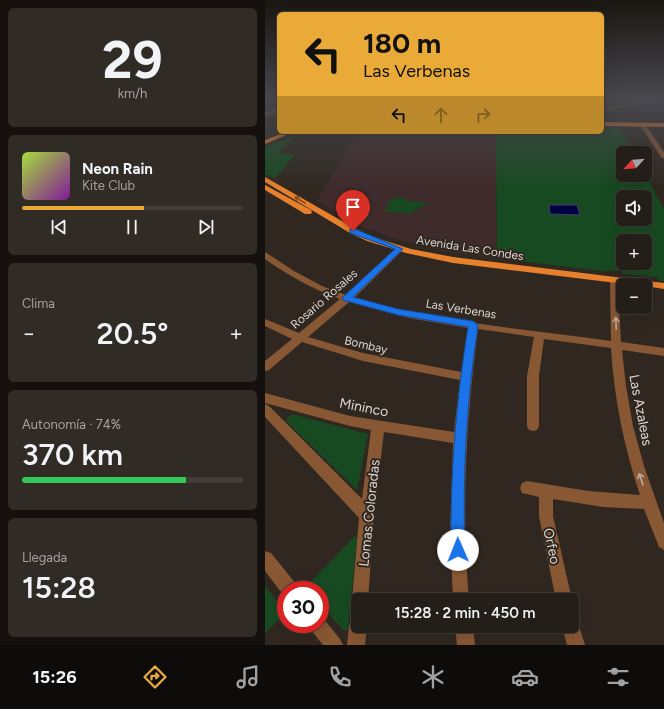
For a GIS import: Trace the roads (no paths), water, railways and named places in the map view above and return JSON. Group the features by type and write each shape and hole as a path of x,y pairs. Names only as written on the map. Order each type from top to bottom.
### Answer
{"main road":[{"path":"265,139 278,134"},
{"path":"265,142 286,134"},
{"name":"Avenida Las Condes","path":"265,179 353,231 397,251"},
{"name":"Avenida Las Condes","path":"265,187 347,234 397,251 446,264 616,284"},
{"name":"Avenida Las Condes","path":"652,285 664,286"},
{"path":"652,291 664,293"}],"street":[{"path":"645,128 663,155"},
{"name":"Rosario Rosales","path":"265,367 347,298 397,251"},
{"name":"Las Verbenas","path":"265,255 298,278 320,288 347,298 398,312 473,325 664,352"},
{"name":"Las Azaleas","path":"617,314 617,345 620,385 625,414 634,454 649,502 664,542"},
{"name":"Bombay","path":"265,322 299,338 333,350 373,361 465,377"},
{"path":"461,593 457,508 459,438 465,377 473,325"},
{"path":"533,426 533,376 540,334"},
{"name":"Mininco","path":"265,398 324,415 378,426 459,438"},
{"path":"265,409 367,515"},
{"name":"Lomas Coloradas","path":"361,593 367,515 378,426"},
{"path":"527,488 600,501 649,502"},
{"name":"Orfeo","path":"546,492 546,516 562,593"},
{"path":"265,559 283,581"},
{"path":"324,633 334,645"},
{"path":"356,645 357,633"},
{"path":"464,633 465,645"},
{"path":"573,633 576,645"}]}
